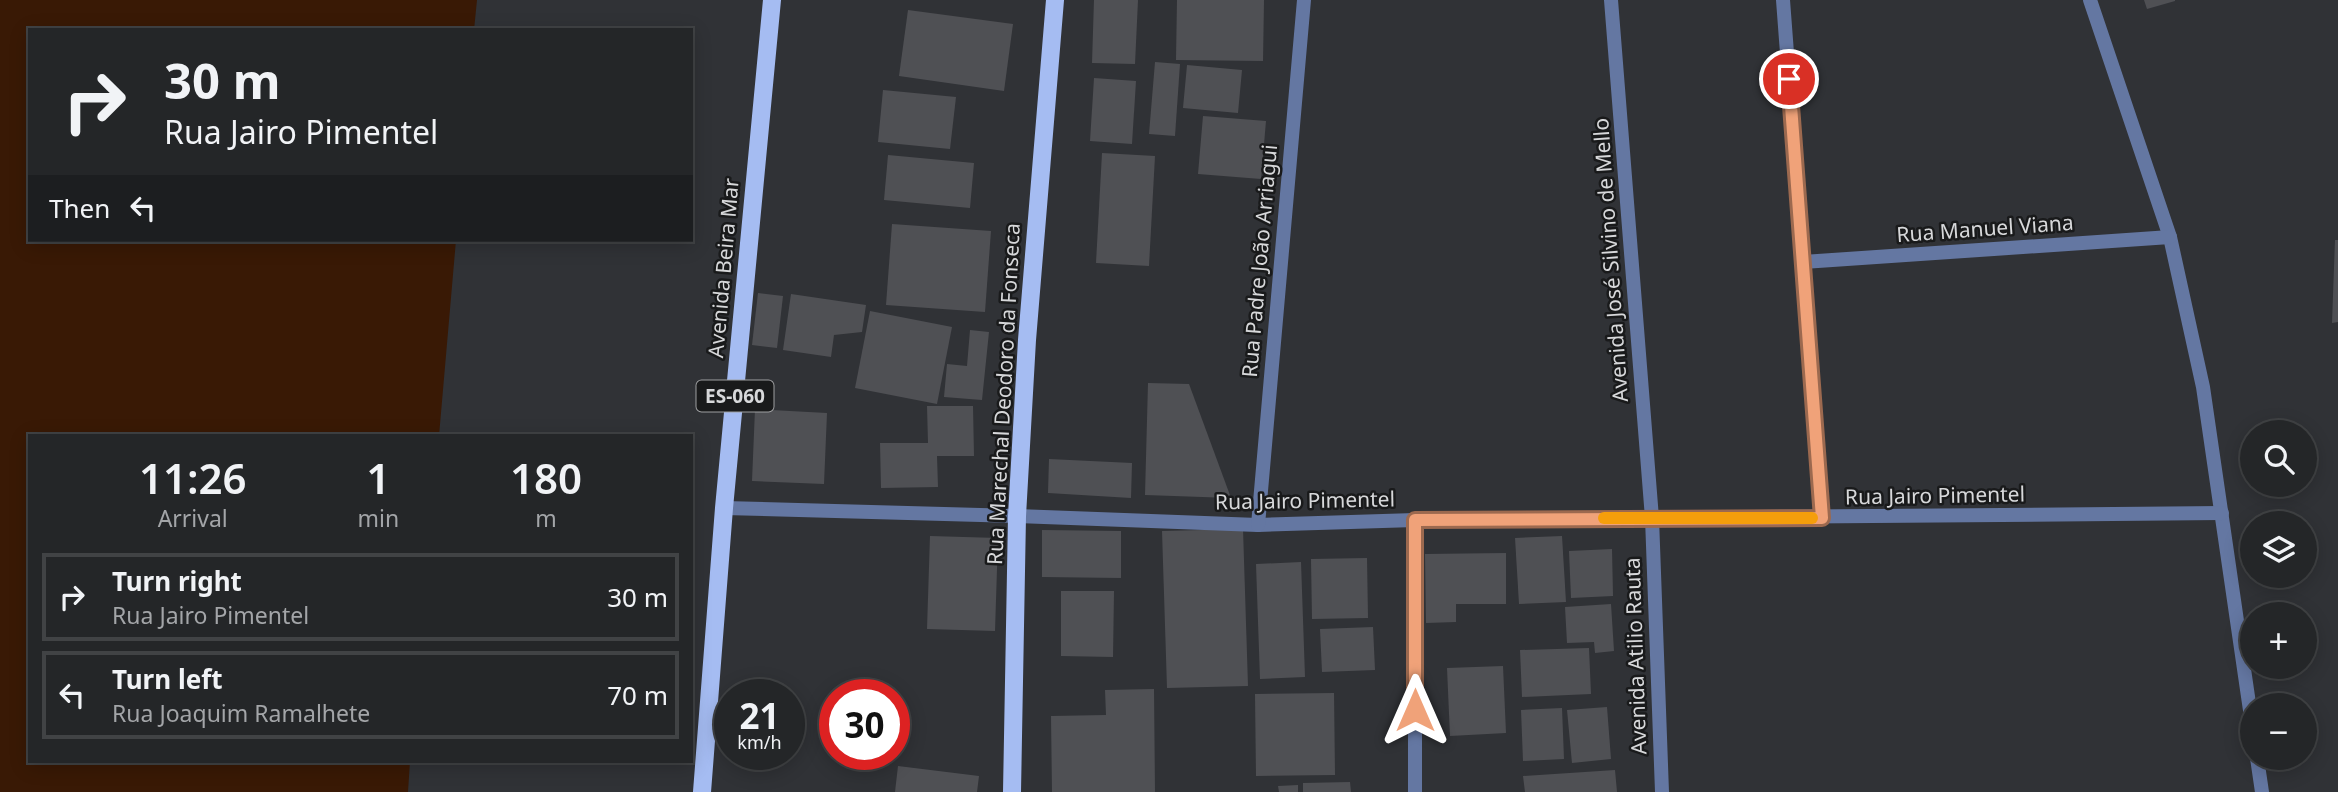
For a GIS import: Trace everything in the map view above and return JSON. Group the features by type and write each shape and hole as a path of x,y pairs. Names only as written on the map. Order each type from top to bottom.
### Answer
{"main road":[{"name":"Avenida Beira Mar","path":"702,792 724,508 772,0"},
{"name":"Rua Marechal Deodoro da Fonseca","path":"1012,792 1017,516 1027,341 1055,0"}],"street":[{"name":"Rua Padre João Arriagui","path":"1258,525 1304,0"},
{"name":"Avenida José Silvino de Mello","path":"1611,0 1652,518"},
{"path":"1783,0 1822,518"},
{"path":"2090,0 2170,237 2203,387 2248,693"},
{"name":"Rua Manuel Viana","path":"1803,262 2170,237"},
{"name":"Rua Jairo Pimentel","path":"724,508 1258,525 1415,520 2222,513"},
{"name":"Avenida Atilio Rauta","path":"1652,518 1662,792"},
{"path":"1415,520 1415,792"},
{"path":"2259,770 2262,792"}],"shaded area":[{"path":"0,0 477,0 474,28 28,28 28,242 456,242 439,434 28,434 28,763 410,763 408,792 0,792"}],"building":[{"path":"1094,0 1138,0 1135,64 1092,63"},
{"path":"1177,0 1264,0 1263,61 1176,60"},
{"path":"2144,0 2175,0 2175,1 2147,9"},
{"path":"908,10 1013,24 1004,91 899,76"},
{"path":"1155,62 1180,64 1175,136 1149,134"},
{"path":"1187,65 1242,70 1238,113 1183,108"},
{"path":"1094,78 1136,81 1132,144 1090,141"},
{"path":"883,90 956,97 950,149 878,142"},
{"path":"1203,116 1266,121 1261,179 1198,174"},
{"path":"1102,153 1155,156 1149,266 1096,263"},
{"path":"888,155 974,163 970,208 884,200"},
{"path":"892,224 991,231 985,312 886,305"},
{"path":"2335,240 2338,240 2338,322 2332,323"},
{"path":"758,293 783,296 777,348 752,345"},
{"path":"791,294 866,305 862,332 834,335 831,357 783,350"},
{"path":"870,311 952,327 937,404 855,388"},
{"path":"970,330 989,332 982,400 944,397 947,364 967,366"},
{"path":"1148,383 1189,384 1231,498 1145,495"},
{"path":"927,406 973,406 974,456 937,456 938,487 881,488 880,443 928,443"},
{"path":"755,409 827,413 824,484 752,481"},
{"path":"1049,459 1132,463 1131,498 1048,493"},
{"path":"1243,529 1248,686 1167,688 1162,531"},
{"path":"1042,530 1121,531 1121,578 1042,577"},
{"path":"930,536 998,538 995,631 927,629"},
{"path":"1562,536 1566,602 1519,604 1515,538"},
{"path":"1612,549 1613,596 1571,598 1569,551"},
{"path":"1506,553 1506,604 1456,604 1456,622 1426,623 1425,554"},
{"path":"1367,558 1368,618 1312,619 1311,559"},
{"path":"1301,562 1305,677 1260,679 1256,564"},
{"path":"1061,591 1114,591 1113,657 1061,656"},
{"path":"1611,604 1614,651 1595,653 1594,642 1567,643 1565,607"},
{"path":"1373,627 1375,670 1322,672 1320,629"},
{"path":"1589,648 1591,694 1522,697 1520,650"},
{"path":"1503,666 1506,733 1450,736 1447,668"},
{"path":"1154,689 1155,792 1052,792 1051,716 1106,715 1105,690"},
{"path":"1334,693 1335,775 1256,776 1255,694"},
{"path":"1607,707 1611,759 1572,763 1567,710"},
{"path":"1562,708 1564,759 1523,761 1521,710"},
{"path":"910,767 979,776 977,792 895,792 898,770 910,770"},
{"path":"1615,770 1617,792 1525,792 1523,776"},
{"path":"1350,782 1351,792 1303,792 1303,783"},
{"path":"1298,785 1298,792 1279,792 1278,786"}],"slow traffic":[{"path":"1604,518 1812,518"}],"route":[{"path":"1415,710 1415,520 1822,518 1789,79"}]}
